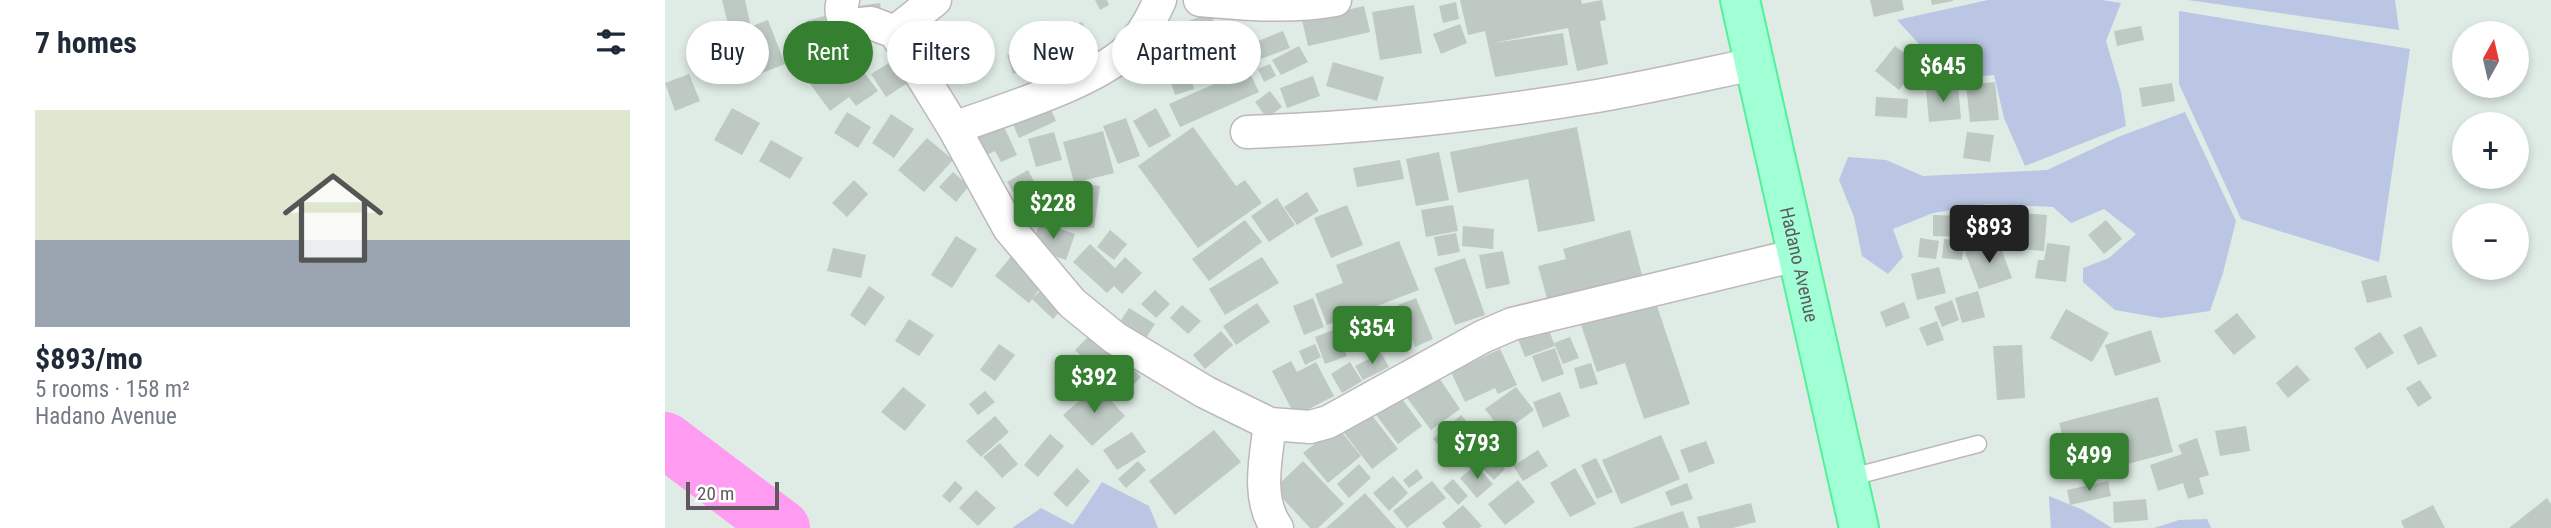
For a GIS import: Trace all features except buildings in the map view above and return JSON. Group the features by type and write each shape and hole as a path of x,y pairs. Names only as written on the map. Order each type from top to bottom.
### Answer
{"main road":[{"name":"Hadano Avenue","path":"1740,0 1859,528"}],"street":[{"path":"843,0 840,10 843,19 849,24 871,23 887,29"},
{"path":"909,21 935,0"},
{"path":"954,128 1080,80 1110,64 1140,36 1160,0"},
{"path":"1200,0 1293,4 1335,0"},
{"path":"1247,132 1376,125 1500,111 1601,96 1754,64"},
{"path":"927,84 1009,228 1072,303 1125,345 1205,392 1270,424 1310,427 1328,422 1482,337 1512,324 1797,255"},
{"path":"1270,424 1264,485 1267,504 1277,528"}],"lane":[{"path":"1848,478 1978,444"}],"shaded area":[{"path":"1988,0 2102,0 2121,3 2106,41 2121,92 2126,126 2025,166 2004,118 1994,75 1931,81 1919,44 1897,20"},
{"path":"2188,0 2395,0 2399,30"},
{"path":"2179,11 2410,49 2379,262 2241,219 2179,84"},
{"path":"2185,112 2236,221 2210,311 2161,318 2115,310 2083,282 2083,268 2109,258 2136,234 2104,209 2071,223 2053,207 1987,204 1933,213 1893,229 1903,257 1888,274 1862,256 1854,217 1839,180 1848,157 1886,160 1923,176 2047,170 2118,137"},
{"path":"1102,482 1149,506 1158,528 1012,528 1041,508 1073,525"},
{"path":"2049,496 2083,510 2112,528 2051,528"},
{"path":"2207,519 2211,528 2154,528 2179,520"}],"waterway":[{"path":"665,440 782,528"}]}
